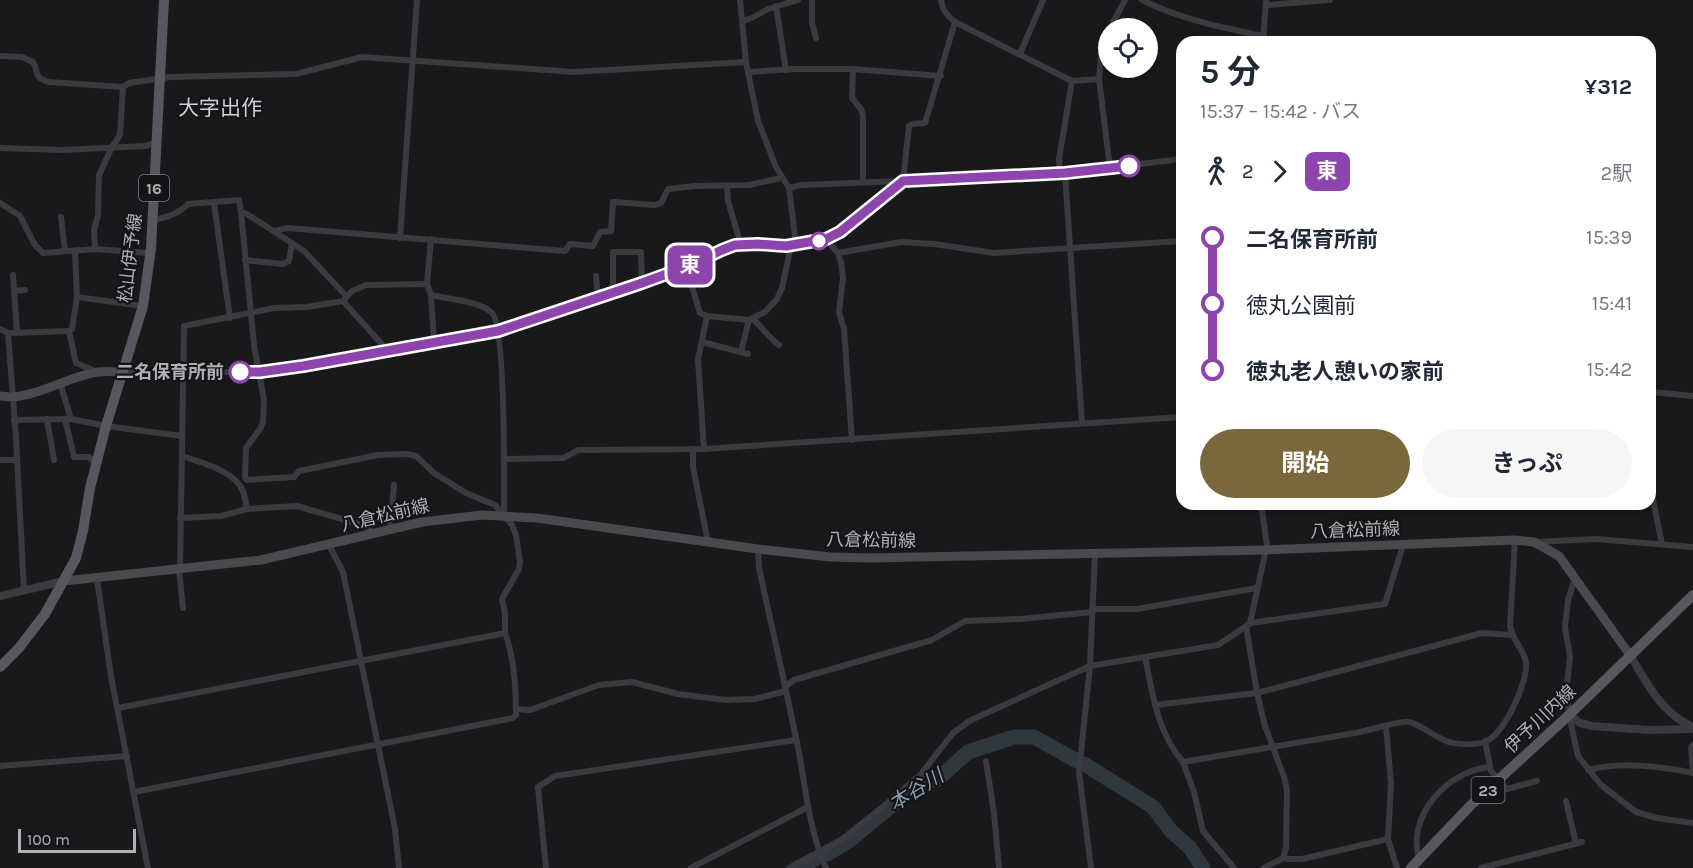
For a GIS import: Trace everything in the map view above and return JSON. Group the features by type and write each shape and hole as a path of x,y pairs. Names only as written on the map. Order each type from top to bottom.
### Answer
{"main road":[{"name":"松山伊予線","path":"0,667 32,632 76,558 106,426 143,306 150,253 164,0"},
{"path":"0,397 12,397 97,372 122,372"},
{"name":"八倉松前線","path":"64,581 261,560 390,529 460,516 504,515 758,549 870,558 1266,550 1515,540 1534,542 1559,556 1630,655"},
{"name":"伊予川内線","path":"1411,868 1499,780 1693,595"}],"street":[{"path":"400,238 417,0"},
{"path":"686,267 700,313 707,316 751,319 765,312 777,299 794,246 789,188 781,178 758,121 746,62 740,0"},
{"path":"743,21 777,6 798,0"},
{"path":"812,0 812,23 816,38"},
{"path":"941,0 942,8 955,22 1071,81 1099,79 1110,168"},
{"path":"1020,54 1043,0"},
{"path":"1115,18 1125,0"},
{"path":"1142,0 1161,9 1252,36"},
{"path":"1263,36 1266,2 1330,0"},
{"path":"777,6 786,70"},
{"path":"122,372 260,372 498,331 642,283 686,267 722,250 741,245 794,246 826,239 840,232 903,181 909,126 925,123 955,22"},
{"path":"0,56 22,57 33,62 41,80 123,87 129,83 170,77 296,74 362,57 574,72 746,62"},
{"path":"748,72 852,69 940,76"},
{"path":"852,69 852,98 861,109 863,116 863,182"},
{"path":"1071,81 1059,159 1063,173 1071,248 1082,423"},
{"path":"95,249 94,230 98,215 99,175 120,135 123,87"},
{"path":"0,148 63,150 145,146 156,143"},
{"path":"789,188 801,185 1063,173 1176,160"},
{"path":"274,231 288,228 565,251 570,244 593,246 600,232 611,231 613,202 655,205 661,203 668,189 749,186 781,178"},
{"path":"727,186 728,201 741,245"},
{"path":"152,220 166,217 188,204 239,200 254,345 263,386 263,422 246,448 247,480 242,489"},
{"path":"0,203 20,216 39,250 43,253 95,249 150,253"},
{"path":"214,203 230,318"},
{"path":"241,212 304,251 387,350"},
{"path":"61,217 65,251"},
{"path":"431,239 427,284 434,342"},
{"path":"826,239 838,253 843,278 838,312 844,329 852,440"},
{"path":"838,253 901,242 934,244 994,253 1176,241"},
{"path":"245,260 283,264 288,261 292,244"},
{"path":"75,251 76,297 72,329 69,331 76,363 97,372"},
{"path":"613,293 613,252 641,252 642,283"},
{"path":"14,275 17,332"},
{"path":"596,276 598,298"},
{"path":"183,608 179,569 184,326 274,308 307,308 345,299 366,285 427,284"},
{"path":"15,291 25,290"},
{"path":"430,295 481,307 492,313 498,331 505,459 504,515"},
{"path":"76,297 143,306"},
{"path":"704,449 698,359 707,316"},
{"path":"751,319 765,329 767,336 779,345"},
{"path":"702,342 745,353 751,319"},
{"path":"0,329 8,333 69,331"},
{"path":"8,333 24,590"},
{"path":"60,383 74,457 89,457 92,460 98,460"},
{"path":"1656,392 1693,396"},
{"path":"505,459 564,458 578,450 704,449 1176,417"},
{"path":"14,420 68,420 182,436"},
{"path":"47,420 54,460"},
{"path":"693,449 693,467 708,542"},
{"path":"134,792 513,718 516,715 511,651 505,633 502,598 519,569 520,562 512,525 495,505 466,493 434,473 417,456 406,454 365,457 299,471 294,477 247,480"},
{"path":"182,456 225,474 242,489 247,509"},
{"path":"0,460 16,460"},
{"path":"390,529 394,485"},
{"path":"180,518 221,516 247,509 297,506 363,525 373,533"},
{"path":"1262,510 1267,539 1266,550 1248,625 1257,693 1287,790 1286,848 1283,858"},
{"path":"1655,510 1662,544"},
{"path":"1534,542 1596,539 1693,547"},
{"path":"1183,762 1409,722 1450,742 1465,744 1485,741 1499,730 1523,688 1526,659 1512,635 1510,626 1515,540"},
{"path":"329,545 343,572 396,832 399,868"},
{"path":"789,868 819,853 855,830 921,774 961,726 1090,666 1218,645 1248,625 1385,604 1403,545"},
{"path":"758,549 759,568 786,688 808,807 819,853 826,868"},
{"path":"1091,868 1079,772 1090,666 1095,553"},
{"path":"1576,577 1568,600 1565,627 1570,657 1567,684 1569,715 1578,756 1588,770 1613,795 1636,812 1657,818 1693,823"},
{"path":"97,579 105,641 148,868"},
{"path":"0,596 64,581"},
{"path":"516,709 530,710 599,685 632,681 678,694 725,700 755,699 786,688 794,680 932,640 965,621 1020,619 1092,611 1137,609 1257,588"},
{"path":"118,708 505,633"},
{"path":"1155,705 1257,693 1482,633 1512,635"},
{"path":"1630,655 1665,707 1693,729"},
{"path":"1144,657 1155,705 1167,740 1183,762 1194,792 1203,831 1234,868"},
{"path":"1569,715 1580,723 1592,726 1649,730 1693,729"},
{"path":"1386,726 1391,783 1388,839 1397,868"},
{"path":"546,868 537,787 555,776 796,740"},
{"path":"1485,741 1493,775 1507,789 1537,781"},
{"path":"1588,770 1609,766 1640,766 1693,772 1690,754 1693,746"},
{"path":"0,766 127,756"},
{"path":"986,761 999,868"},
{"path":"1419,859 1416,849 1419,825 1435,798 1447,783 1458,776 1473,769 1490,767"},
{"path":"1481,868 1579,843 1566,801"},
{"path":"691,868 808,807"},
{"path":"1264,868 1283,858 1302,859 1388,839"}],"waterway":[{"name":"本谷川","path":"827,854 850,840 914,787 938,779 968,752 1014,737 1034,737 1077,761"},
{"name":"本谷川","path":"1084,764 1153,807 1171,831 1190,848 1203,868"},
{"name":"本谷川","path":"798,868 814,860"}],"bus line":[{"name":"東","path":"240,372 260,372 303,366 498,331 642,283 686,267 735,245 786,246 826,239 840,232 903,181 1065,173 1129,166"}],"place":[{"name":"二名保育所前","path":"240,372"}],"district":[{"name":"大字出作","path":"220,108"}]}
